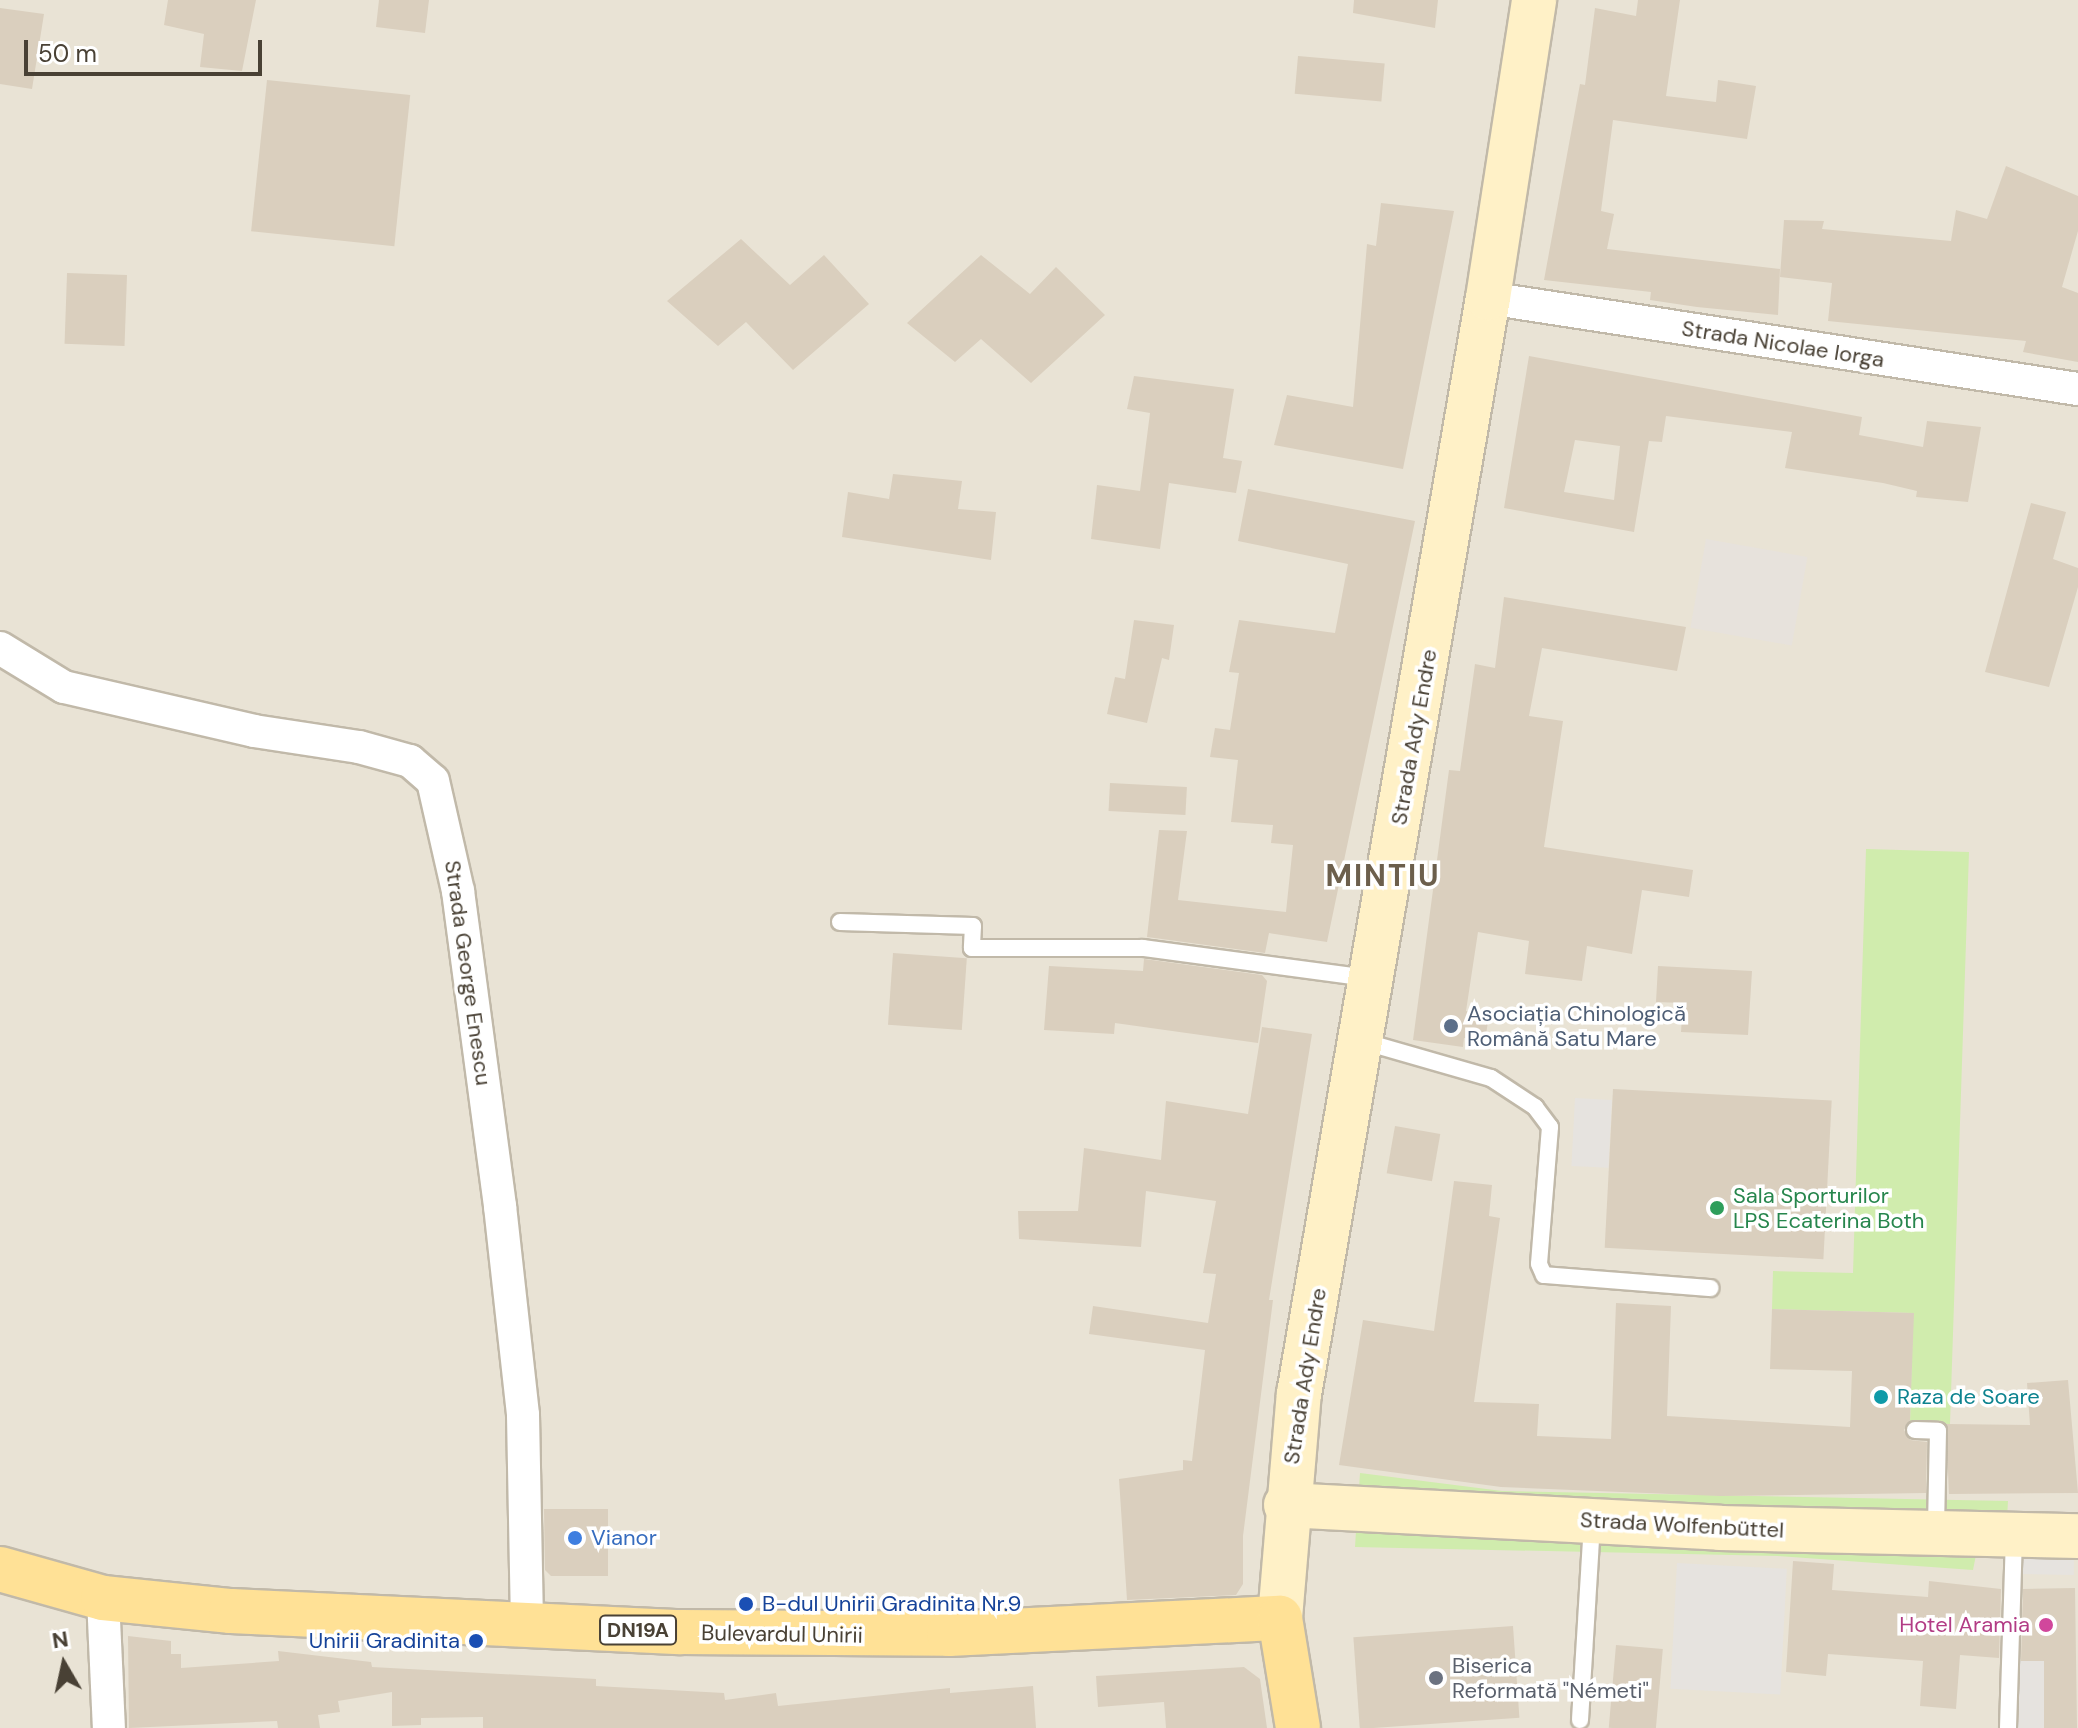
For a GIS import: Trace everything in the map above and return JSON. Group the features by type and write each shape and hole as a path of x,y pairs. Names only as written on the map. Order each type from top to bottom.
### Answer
{"main road":[{"name":"Strada Ady Endre","path":"1280,1618 1286,1505 1299,1394 1488,298 1534,0"},
{"name":"Strada Wolfenbüttel","path":"1286,1505 1592,1521 2078,1536"},
{"name":"Bulevardul Unirii","path":"0,1569 103,1598 231,1611 807,1637 1280,1618"},
{"path":"1280,1618 1298,1728"}],"street":[{"name":"Strada Nicolae Iorga","path":"1488,298 2078,389"},
{"name":"Strada George Enescu","path":"0,648 64,687 254,731 359,747 410,761 433,781 458,891 500,1206 523,1415 527,1625"},
{"path":"103,1598 109,1728"}],"lane":[{"path":"840,922 973,926 972,948 1143,948 1373,979"},
{"path":"1362,1041 1491,1078 1535,1107 1550,1127 1539,1264 1544,1275 1710,1288"},
{"path":"1915,1430 1938,1431 1936,1534"},
{"path":"1580,1720 1592,1521"},
{"path":"2008,1728 2014,1536"}],"shaded area":[{"path":"0,0 2078,0 2078,1728 0,1728"},
{"path":"1706,539 1807,557 1792,646 1690,628"},
{"path":"1575,1098 1612,1100 1608,1168 1571,1166"},
{"path":"2021,1555 2074,1556 2074,1575 2021,1574"},
{"path":"1677,1563 1787,1569 1780,1695 1670,1689"},
{"path":"2017,1661 2044,1661 2044,1728 2017,1728"}],"green space":[{"path":"1866,849 1969,852 1950,1424 1910,1423 1913,1313 1772,1309 1773,1271 1853,1273"},
{"path":"1360,1473 1502,1491 2008,1501 2007,1519 1501,1501 1359,1489"},
{"path":"1356,1531 1977,1550 1973,1570 1778,1556 1355,1547"}],"building":[{"path":"168,0 256,0 242,71 200,67 204,34 164,25"},
{"path":"379,0 429,0 425,33 376,27"},
{"path":"1354,0 1438,0 1435,28 1353,13"},
{"path":"1638,0 1680,0 1666,96 1716,102 1718,80 1756,86 1747,139 1613,120 1601,211 1614,214 1607,249 1780,269 1778,315 1650,300 1651,292 1544,280 1580,84 1585,85 1595,8 1636,16"},
{"path":"0,8 44,14 32,89 0,84"},
{"path":"1298,56 1385,64 1381,101 1295,94"},
{"path":"267,80 410,95 394,246 251,231"},
{"path":"2006,166 2078,196 2078,231 2062,287 2078,293 2078,362 2023,352 2026,341 1828,321 1832,283 1780,277 1784,220 1824,221 1822,229 1951,241 1956,210 1987,219"},
{"path":"1381,203 1454,211 1403,469 1274,445 1287,395 1353,407 1367,244 1376,246"},
{"path":"741,239 790,285 824,255 869,304 793,370 746,322 718,346 667,301"},
{"path":"981,255 1030,294 1056,267 1105,315 1031,383 981,339 955,362 907,323"},
{"path":"67,273 127,275 125,346 65,344"},
{"path":"1529,356 1862,417 1859,435 1923,447 1927,421 1981,427 1968,502 1916,497 1917,491 1883,483 1785,468 1792,432 1666,416 1662,442 1649,441 1634,532 1504,508","holes":["1575,440 1620,446 1614,500 1564,492"]},
{"path":"1134,376 1234,389 1223,458 1242,461 1236,493 1169,483 1160,549 1091,539 1097,485 1140,491 1150,413 1127,409"},
{"path":"893,474 962,481 958,509 996,512 991,560 842,537 848,492 889,499"},
{"path":"1248,489 1415,521 1327,942 1269,933 1265,953 1147,937 1159,830 1187,831 1178,900 1286,912 1293,845 1271,843 1273,825 1231,822 1238,760 1210,757 1215,728 1230,730 1239,673 1229,672 1239,620 1335,633 1348,564 1238,541"},
{"path":"2031,503 2066,512 2053,559 2078,568 2078,587 2049,687 1985,672"},
{"path":"1504,597 1686,627 1677,671 1542,648 1529,716 1563,721 1544,847 1693,870 1689,897 1642,890 1632,954 1587,946 1582,981 1525,974 1529,941 1478,932 1466,1011 1489,1015 1485,1041 1464,1038 1463,1047 1413,1040 1449,770 1460,771 1475,664 1495,668"},
{"path":"1134,620 1174,625 1169,660 1162,658 1147,723 1107,714 1115,677 1125,679"},
{"path":"1110,783 1187,787 1185,815 1109,811"},
{"path":"893,953 967,958 962,1030 888,1025"},
{"path":"1144,959 1262,975 1267,981 1258,1043 1115,1023 1114,1034 1044,1030 1049,966 1143,971"},
{"path":"1658,966 1752,971 1748,1035 1681,1032 1683,1003 1656,1002"},
{"path":"1262,1027 1312,1034 1269,1300 1273,1300 1243,1536 1243,1584 1236,1595 1127,1600 1119,1479 1183,1470 1183,1460 1192,1461 1205,1350 1089,1334 1093,1306 1208,1323 1216,1274 1203,1273 1216,1201 1146,1191 1141,1247 1019,1239 1018,1211 1078,1211 1084,1148 1161,1160 1166,1101 1248,1114"},
{"name":"Sala Sporturilor LPS Ecaterina Both","path":"1613,1089 1832,1100 1823,1259 1605,1248"},
{"path":"1395,1126 1440,1134 1432,1181 1387,1173"},
{"path":"1454,1181 1492,1185 1489,1216 1500,1218 1474,1402 1539,1404 1537,1436 1611,1439 1616,1303 1671,1306 1667,1416 1850,1427 1852,1371 1770,1369 1772,1309 1914,1313 1910,1420 1904,1430 1910,1440 1927,1442 1926,1493 1720,1496 1501,1487 1339,1465 1363,1320 1434,1331"},
{"path":"2068,1380 2078,1493 1949,1494 1946,1424 2030,1425 2027,1383"},
{"name":"Vianor","path":"544,1509 608,1509 608,1576 551,1576 545,1570"},
{"path":"1793,1561 1834,1564 1832,1590 1928,1597 1929,1581 2001,1589 1999,1658 1960,1655 1956,1709 1920,1706 1923,1661 1828,1654 1826,1676 1786,1672"},
{"name":"Hotel Aramia","path":"2075,1588 2077,1728 2044,1728 2044,1661 2021,1661 2023,1589"},
{"name":"Biserica Reformată \"Németi\"","path":"1513,1626 1519,1718 1360,1728 1353,1637"},
{"path":"128,1636 171,1641 171,1654 181,1654 181,1668 279,1661 278,1651 371,1662 372,1667 596,1679 596,1686 724,1693 725,1700 776,1693 778,1706 950,1688 950,1693 1033,1686 1036,1728 483,1728 483,1717 421,1718 421,1725 392,1726 392,1692 338,1701 340,1712 318,1715 320,1728 278,1728 277,1721 129,1728"},
{"path":"1616,1645 1663,1649 1656,1728 1609,1728"},
{"path":"1244,1667 1260,1679 1267,1728 1166,1728 1164,1702 1098,1707 1096,1676"}],"place":[{"name":"Asociația Chinologică Română Satu Mare","path":"1451,1026"},
{"name":"Sala Sporturilor LPS Ecaterina Both","path":"1717,1208"},
{"name":"Raza de Soare","path":"1881,1397"},
{"name":"Vianor","path":"575,1538"},
{"name":"B-dul Unirii Gradinita Nr.9","path":"746,1604"},
{"name":"Hotel Aramia","path":"2046,1625"},
{"name":"Unirii Gradinita","path":"476,1641"},
{"name":"Biserica Reformată \"Németi\"","path":"1436,1678"}],"district":[{"name":"MINTIU","path":"1383,876"}]}
